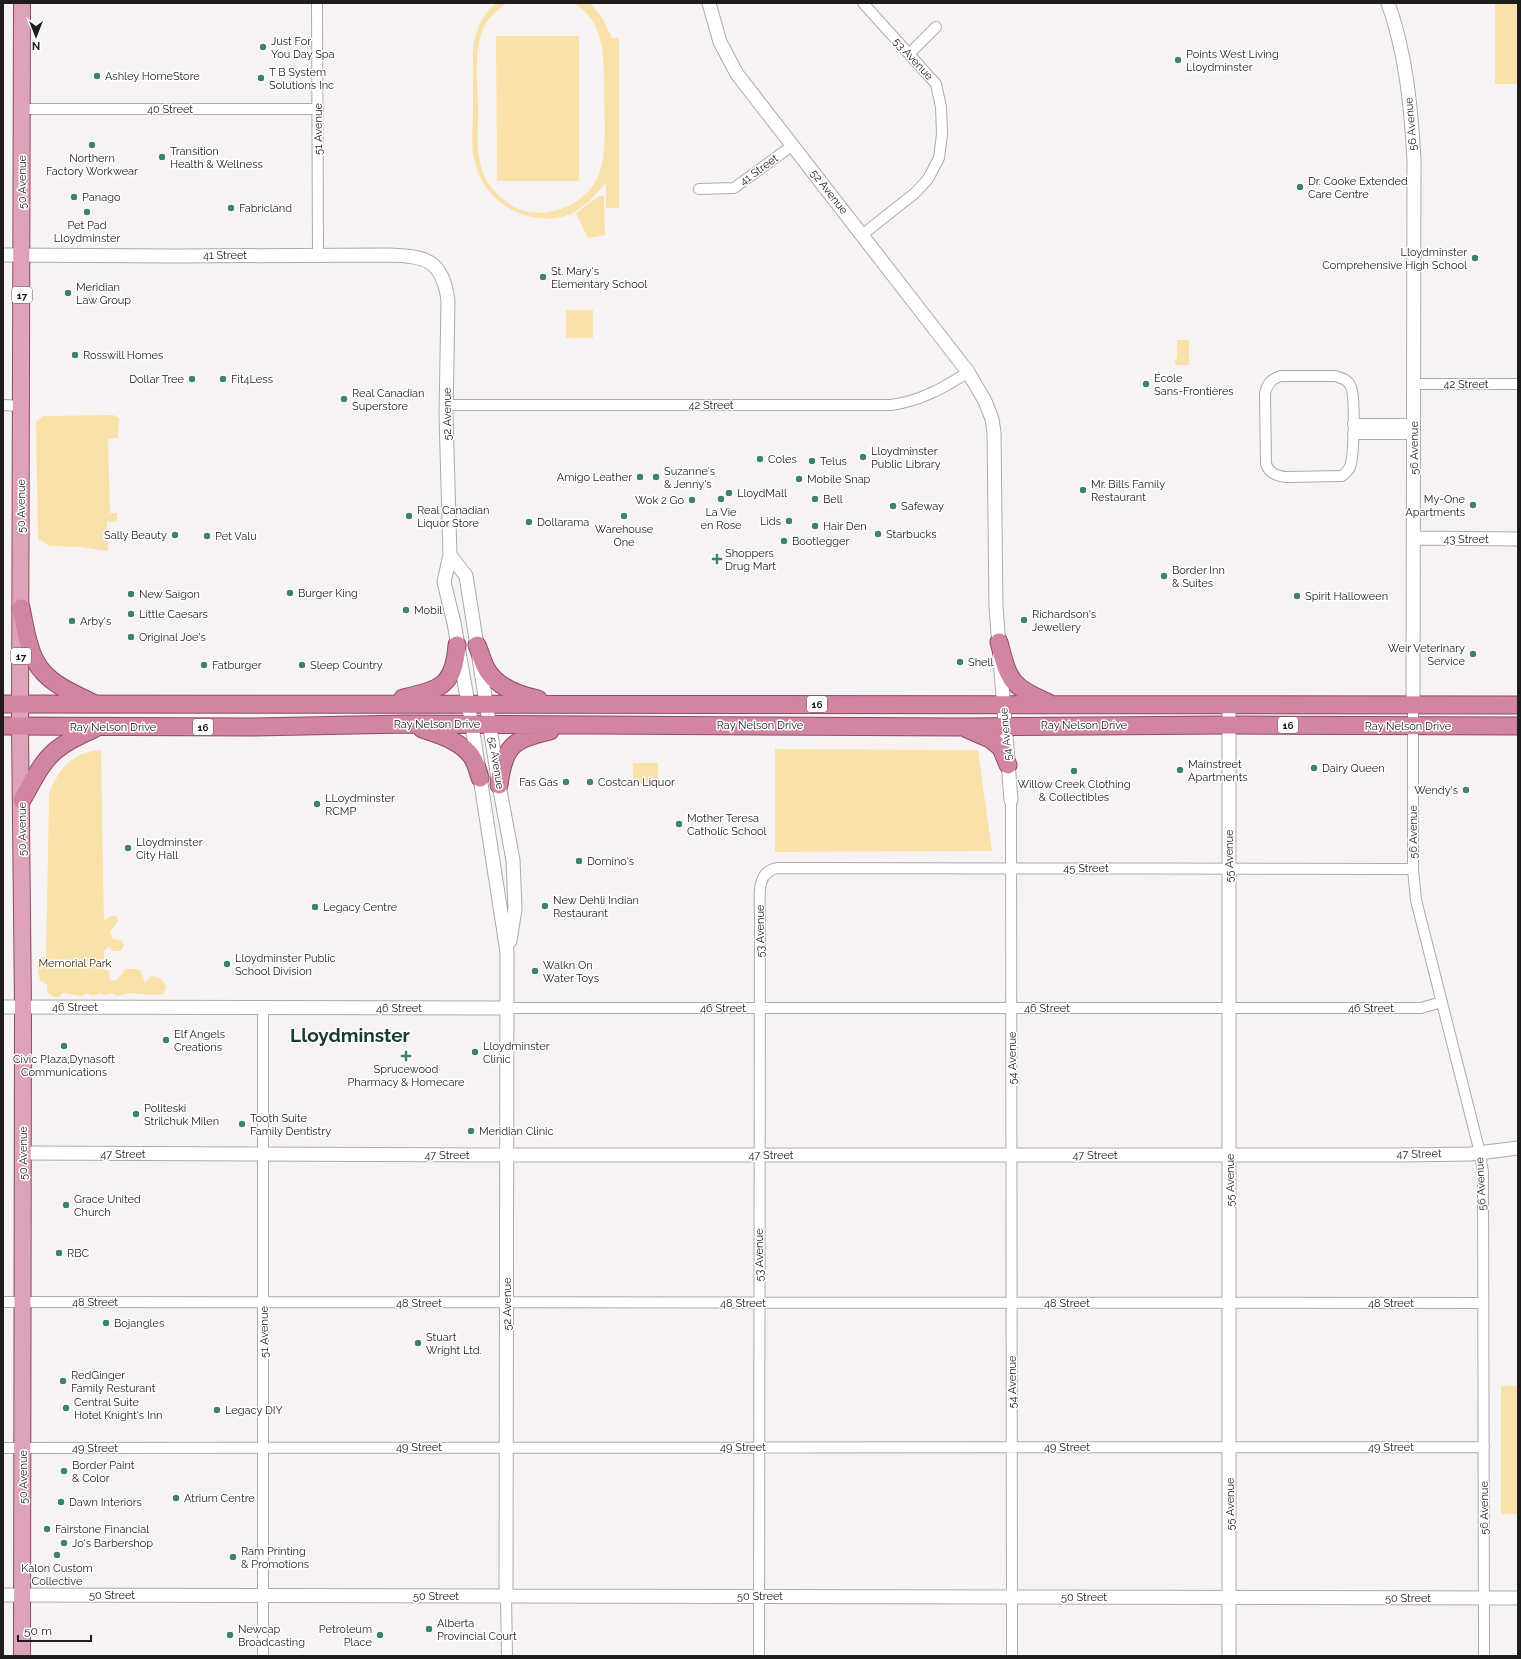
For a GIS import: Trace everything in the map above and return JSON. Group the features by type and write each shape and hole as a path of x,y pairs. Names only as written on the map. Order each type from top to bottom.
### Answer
{"highway":[{"path":"21,608 32,653 40,668 61,686 97,704"},
{"path":"999,642 1005,667 1014,684 1025,692 1054,705"},
{"path":"477,644 489,672 503,686 523,696 564,704"},
{"path":"379,704 417,695 446,682 453,671 456,662 457,645"},
{"path":"631,704 651,698 656,692"},
{"name":"Ray Nelson Drive","path":"3,704 1518,705"},
{"path":"406,724 448,738 467,751 474,759 480,778"},
{"name":"Ray Nelson Drive","path":"3,726 98,727 406,724 1518,726"},
{"path":"499,785 501,767 507,752 514,744 537,734 578,725"},
{"path":"961,726 990,739 1001,748 1008,765"},
{"path":"22,800 40,769 54,752 74,739 98,727"}],"main road":[{"name":"50 Avenue","path":"22,3 20,726 22,800 23,1007 22,1656"}],"street":[{"name":"51 Avenue","path":"317,3 318,255"},
{"name":"52 Avenue","path":"709,3 720,42 737,74 968,372"},
{"name":"53 Avenue","path":"862,3 936,84 941,107 942,134 940,158 928,179 915,193 862,235"},
{"name":"56 Avenue","path":"1388,3 1400,46 1412,123 1414,160 1413,869 1416,900 1480,1153 1482,1172 1484,1656"},
{"path":"909,54 936,27"},
{"name":"40 Street","path":"22,110 318,110"},
{"name":"41 Street","path":"699,188 734,188 793,145"},
{"name":"41 Street","path":"3,254 88,256 387,254 416,257 428,261 442,274"},
{"name":"52 Avenue","path":"442,274 446,286 448,302 446,405 450,555 444,582 454,623 508,952"},
{"name":"42 Street","path":"446,405 891,405 927,395 968,372"},
{"name":"54 Avenue","path":"968,372 986,401 991,415 994,432 996,608 1011,800 1013,1155 1012,1656"},
{"path":"1281,376 1335,376 1343,378 1350,384 1352,389 1353,429 1352,458 1350,467 1347,473 1342,476 1286,477 1272,473 1266,464 1265,394 1267,387 1271,381 1281,376"},
{"name":"42 Street","path":"1414,384 1518,384"},
{"path":"3,405 21,406"},
{"path":"1353,429 1414,429"},
{"name":"43 Street","path":"1414,538 1518,539"},
{"name":"52 Avenue","path":"450,555 466,576 499,785 512,852 515,878 515,909 508,952 507,1008 507,1656"},
{"name":"55 Avenue","path":"1229,705 1229,1656"},
{"name":"45 Street","path":"762,877 768,871 778,868 1413,869"},
{"name":"53 Avenue","path":"759,1656 758,1447 760,893 762,877"},
{"name":"46 Street","path":"3,1007 1421,1008 1442,1002"},
{"name":"51 Avenue","path":"263,1656 264,1008"},
{"name":"47 Street","path":"23,1153 507,1155 1403,1155 1480,1153 1518,1148"},
{"name":"48 Street","path":"3,1302 1483,1303"},
{"name":"49 Street","path":"3,1448 1484,1447"},
{"name":"50 Street","path":"3,1595 1518,1598"}],"green space":[{"path":"496,3 507,3 486,23 478,46 477,57 478,153 487,181 496,192 510,204 525,211 536,213 558,210 568,206 586,194 593,186 601,167 604,146 605,123 603,55 601,42 592,20 584,11 573,3 590,3 603,19 612,38 619,38 619,208 606,208 606,182 585,205 569,215 549,219 526,216 505,206 488,190 482,180 477,170 473,147 473,52 479,25 486,13"},
{"path":"1495,3 1518,3 1518,84 1495,84"},
{"path":"496,36 579,36 579,181 497,181"},
{"path":"599,196 604,196 605,235 588,238 576,213"},
{"path":"566,310 593,310 593,338 566,338"},
{"path":"1177,340 1189,340 1189,365 1175,365 1175,359 1177,358"},
{"path":"113,415 119,418 118,438 108,439 110,513 117,513 117,521 107,522 108,551 80,547 50,546 38,539 36,421 44,416"},
{"path":"775,749 978,750 992,851 775,852"},
{"name":"Memorial Park","path":"101,750 104,921 110,916 116,916 118,921 110,932 113,939 121,940 124,945 121,951 113,951 109,947 104,951 104,969 109,971 110,980 113,981 117,979 126,969 140,970 145,982 152,976 158,977 163,981 166,987 163,994 155,995 128,993 117,996 112,993 104,995 99,993 93,996 86,993 83,996 77,996 62,993 60,997 54,997 47,992 47,985 40,980 38,972 39,958 46,957 49,794 52,785 68,763 83,754"},
{"path":"633,763 658,763 658,783 633,783"},
{"path":"1501,1386 1518,1386 1518,1514 1501,1514"}],"place":[{"name":"Just For You Day Spa","path":"263,47"},
{"name":"Points West Living Lloydminster","path":"1178,60"},
{"name":"Ashley HomeStore","path":"97,76"},
{"name":"T B System Solutions Inc","path":"261,78"},
{"name":"Northern Factory Workwear","path":"92,145"},
{"name":"Transition Health & Wellness","path":"162,157"},
{"name":"Dr. Cooke Extended Care Centre","path":"1300,187"},
{"name":"Panago","path":"74,197"},
{"name":"Fabricland","path":"231,208"},
{"name":"Pet Pad Lloydminster","path":"87,212"},
{"name":"Lloydminster Comprehensive High School","path":"1475,258"},
{"name":"St. Mary's Elementary School","path":"543,277"},
{"name":"Meridian Law Group","path":"68,293"},
{"name":"Rosswill Homes","path":"75,355"},
{"name":"Dollar Tree","path":"192,379"},
{"name":"Fit4Less","path":"223,379"},
{"name":"École Sans-Frontières","path":"1146,384"},
{"name":"Real Canadian Superstore","path":"344,399"},
{"name":"Lloydminster Public Library","path":"863,457"},
{"name":"Coles","path":"760,459"},
{"name":"Telus","path":"812,461"},
{"name":"Amigo Leather","path":"640,477"},
{"name":"Suzanne's & Jenny's","path":"656,477"},
{"name":"Mobile Snap","path":"799,479"},
{"name":"Mr. Bills Family Restaurant","path":"1083,490"},
{"name":"LloydMall","path":"729,493"},
{"name":"La Vie en Rose","path":"721,499"},
{"name":"Bell","path":"815,499"},
{"name":"Wok 2 Go","path":"692,500"},
{"name":"My-One Apartments","path":"1473,505"},
{"name":"Safeway","path":"893,506"},
{"name":"Real Canadian Liquor Store","path":"409,516"},
{"name":"Warehouse One","path":"624,516"},
{"name":"Lids","path":"789,521"},
{"name":"Dollarama","path":"529,522"},
{"name":"Hair Den","path":"815,526"},
{"name":"Starbucks","path":"878,534"},
{"name":"Sally Beauty","path":"175,535"},
{"name":"Pet Valu","path":"207,536"},
{"name":"Bootlegger","path":"784,541"},
{"name":"Shoppers Drug Mart","path":"717,559"},
{"name":"Border Inn & Suites","path":"1164,576"},
{"name":"Burger King","path":"290,593"},
{"name":"New Saigon","path":"131,594"},
{"name":"Spirit Halloween","path":"1297,596"},
{"name":"Mobil","path":"406,610"},
{"name":"Little Caesars","path":"131,614"},
{"name":"Richardson's Jewellery","path":"1024,620"},
{"name":"Arby's","path":"72,621"},
{"name":"Original Joe's","path":"131,637"},
{"name":"Weir Veterinary Service","path":"1473,654"},
{"name":"Shell","path":"960,662"},
{"name":"Fatburger","path":"204,665"},
{"name":"Sleep Country","path":"302,665"},
{"name":"Dairy Queen","path":"1314,768"},
{"name":"Mainstreet Apartments","path":"1180,770"},
{"name":"Willow Creek Clothing & Collectibles","path":"1074,771"},
{"name":"Fas Gas","path":"566,782"},
{"name":"Costcan Liquor","path":"590,782"},
{"name":"Wendy's","path":"1466,790"},
{"name":"LLoydminster RCMP","path":"317,804"},
{"name":"Mother Teresa Catholic School","path":"679,824"},
{"name":"Lloydminster City Hall","path":"128,848"},
{"name":"Domino's","path":"579,861"},
{"name":"New Dehli Indian Restaurant","path":"545,906"},
{"name":"Legacy Centre","path":"315,907"},
{"name":"Lloydminster Public School Division","path":"227,964"},
{"name":"Walkn On Water Toys","path":"535,971"},
{"name":"Elf Angels Creations","path":"166,1040"},
{"name":"Civic Plaza;Dynasoft Communications","path":"64,1046"},
{"name":"Lloydminster Clinic","path":"475,1052"},
{"name":"Sprucewood Pharmacy & Homecare","path":"406,1056"},
{"name":"Politeski Strilchuk Milen","path":"136,1114"},
{"name":"Tooth Suite Family Dentistry","path":"242,1124"},
{"name":"Meridian Clinic","path":"471,1131"},
{"name":"Grace United Church","path":"66,1205"},
{"name":"RBC","path":"59,1253"},
{"name":"Bojangles","path":"106,1323"},
{"name":"Stuart Wright Ltd.","path":"418,1343"},
{"name":"RedGinger Family Resturant","path":"63,1381"},
{"name":"Central Suite Hotel Knight's Inn","path":"66,1408"},
{"name":"Legacy DIY","path":"217,1410"},
{"name":"Border Paint & Color","path":"64,1471"},
{"name":"Atrium Centre","path":"176,1498"},
{"name":"Dawn Interiors","path":"61,1502"},
{"name":"Fairstone Financial","path":"47,1529"},
{"name":"Jo's Barbershop","path":"64,1543"},
{"name":"Kalon Custom Collective","path":"57,1555"},
{"name":"Ram Printing & Promotions","path":"233,1557"},
{"name":"Alberta Provincial Court","path":"429,1629"},
{"name":"Newcap Broadcasting","path":"230,1635"},
{"name":"Petroleum Place","path":"380,1635"}],"district":[{"name":"Lloydminster","path":"350,1035"}]}
